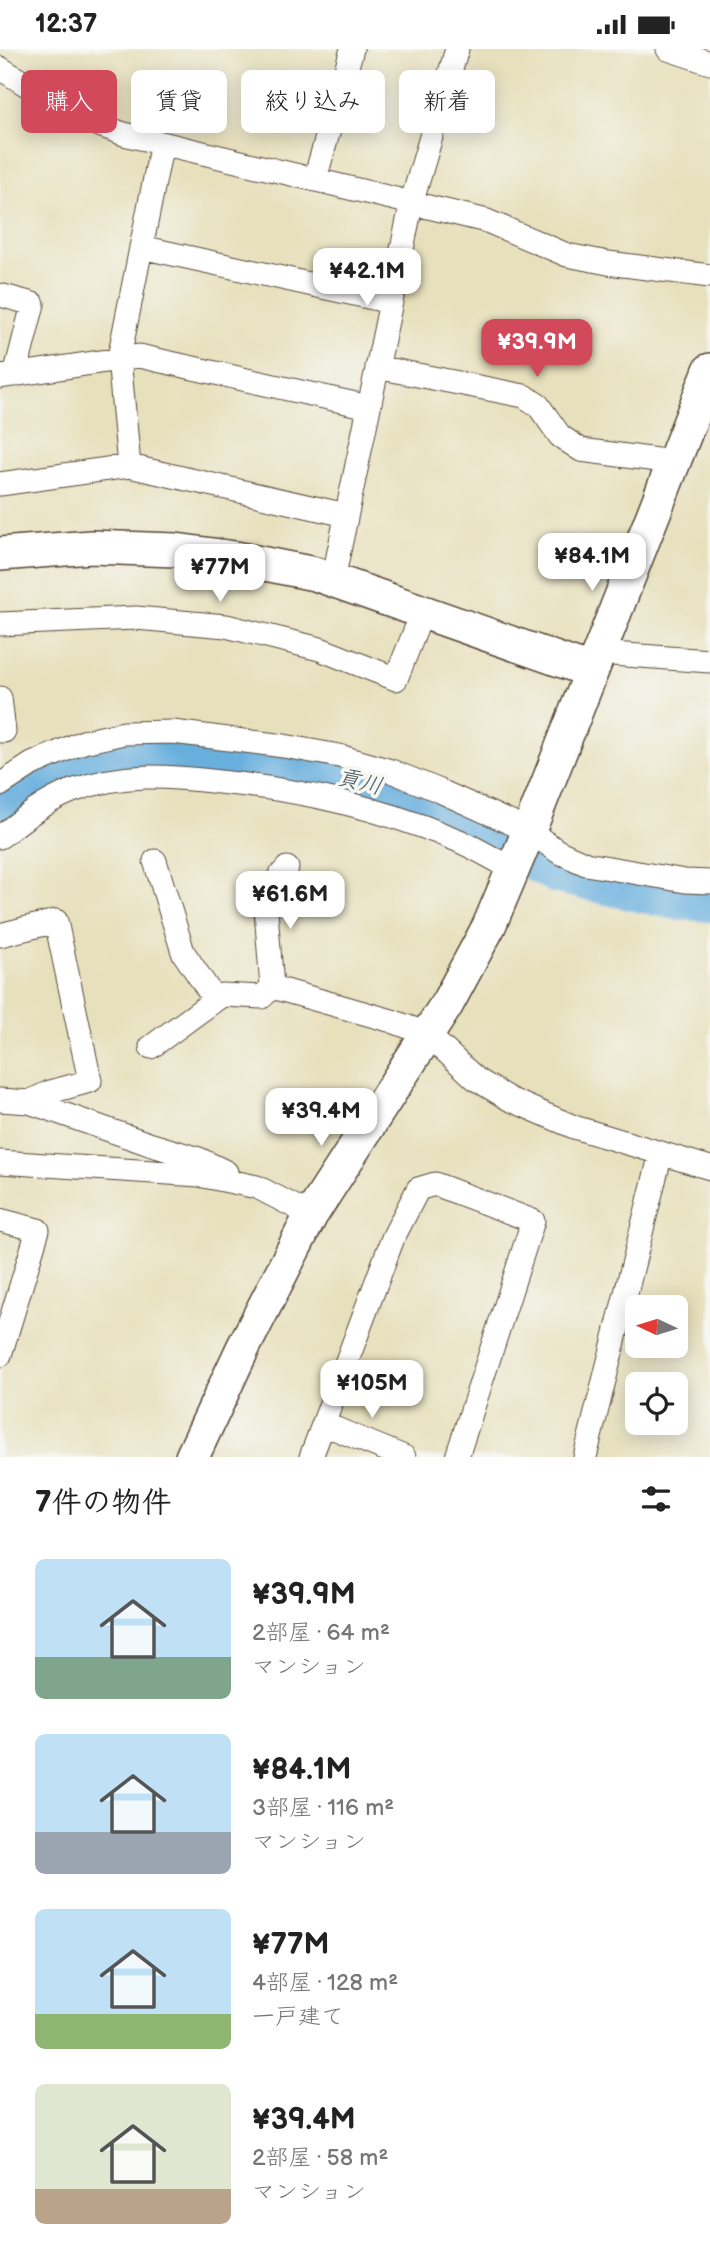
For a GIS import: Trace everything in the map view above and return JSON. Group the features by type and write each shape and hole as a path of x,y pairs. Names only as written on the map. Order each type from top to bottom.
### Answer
{"street":[{"path":"315,179 352,49"},
{"path":"333,580 412,201 457,49"},
{"path":"668,49 710,63"},
{"path":"0,68 77,117 124,134 487,221 567,255 608,264 710,275"},
{"path":"129,466 119,358 162,143"},
{"path":"141,247 391,302"},
{"path":"0,295 33,303 7,376 139,356 369,407"},
{"path":"377,367 523,396 538,405 560,436 581,450 673,462"},
{"path":"191,1457 311,1215 447,1004 489,926 673,462 701,417 710,370"},
{"path":"0,484 129,466 346,515"},
{"path":"0,554 91,547 176,550 235,558 315,574 423,611 594,662 710,661"},
{"path":"0,624 136,618 226,626 320,649 396,678 423,611"},
{"path":"0,698 4,731 0,731"},
{"path":"0,785 32,764 83,742 124,733 173,731 284,746 339,756 391,771 440,790 586,864 685,881 710,882"},
{"path":"0,837 38,807 73,791 117,780 156,775 262,786 310,793 356,804 454,839 513,869"},
{"path":"155,861 183,951 215,1000"},
{"path":"151,1047 222,995 262,997 272,987 266,911 270,888 287,868"},
{"path":"0,935 56,921 90,1081 50,1092 29,1102"},
{"path":"272,987 392,1021 427,1034 476,1079 509,1099 574,1127 710,1168"},
{"path":"0,1100 29,1102 198,1159 311,1215"},
{"path":"585,1457 661,1153"},
{"path":"0,1162 199,1175 257,1187"},
{"path":"311,1457 393,1238 418,1189 435,1184 533,1221 457,1457"},
{"path":"0,1220 38,1230 0,1355"},
{"path":"324,1424 404,1457"}],"waterway":[{"name":"貢川","path":"0,813 35,790 73,772 120,760 174,754 263,763 333,774 410,795 557,875 671,900 710,903"}]}
